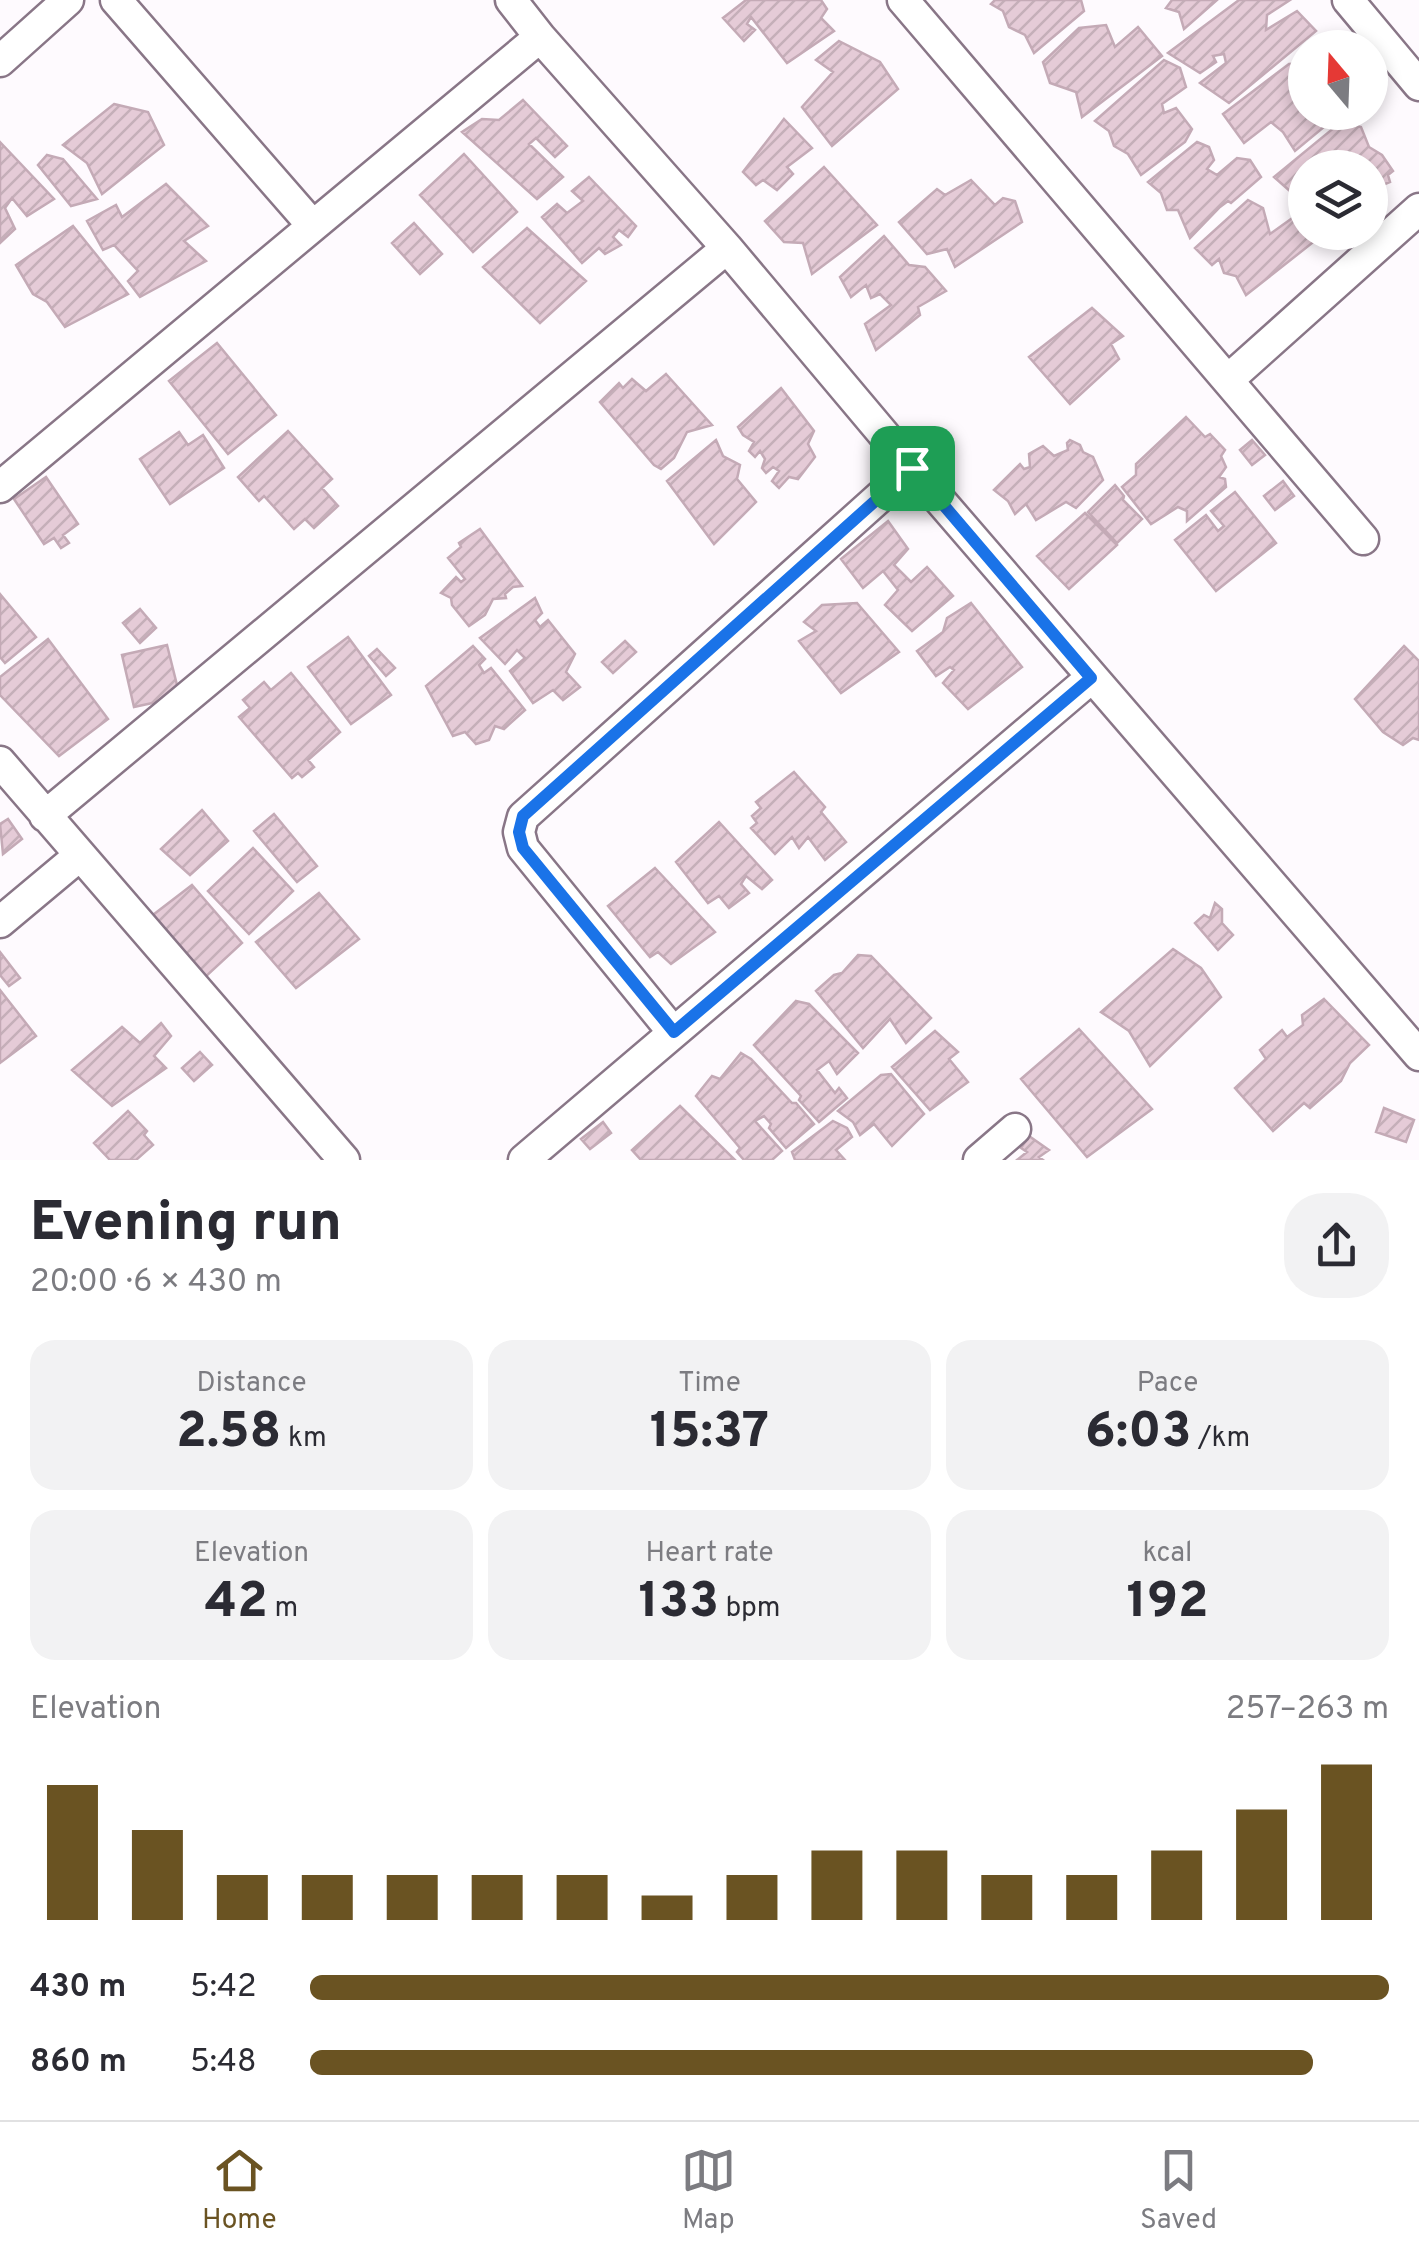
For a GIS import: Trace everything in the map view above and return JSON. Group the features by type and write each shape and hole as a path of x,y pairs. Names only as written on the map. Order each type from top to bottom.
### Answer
{"street":[{"path":"0,60 68,0"},
{"path":"116,0 313,226"},
{"path":"511,0 1419,1055"},
{"path":"904,0 1363,539"},
{"path":"1348,0 1419,85"},
{"path":"0,487 540,37"},
{"path":"1228,379 1419,209"},
{"path":"45,816 727,248"},
{"path":"674,1032 523,848 519,832 523,816 912,468"},
{"path":"524,1160 1091,678"},
{"path":"0,762 344,1160"},
{"path":"0,922 79,856"},
{"path":"979,1160 1015,1130"}],"building":[{"path":"746,0 821,0 827,9 821,18 834,31 787,63 751,17 747,24 755,30 744,41 723,18"},
{"path":"995,0 1081,0 1084,11 1034,53 1025,35 1009,27 1003,11 991,4"},
{"path":"1172,0 1217,0 1184,29 1179,12 1166,8"},
{"path":"1239,0 1290,0 1267,15 1266,30 1297,11 1315,30 1288,30 1288,54 1229,103 1200,83 1226,63 1224,54 1213,56 1216,62 1200,73 1168,53"},
{"path":"1106,25 1115,47 1138,27 1162,56 1082,117 1076,92 1050,83 1043,62 1079,28"},
{"path":"839,41 880,62 898,89 832,146 802,107 833,72 816,60"},
{"path":"1164,60 1180,68 1186,87 1162,104 1164,113 1176,108 1192,129 1185,142 1141,175 1128,154 1114,146 1109,131 1095,121"},
{"path":"1288,65 1288,130 1320,130 1294,150 1271,122 1244,143 1223,114"},
{"path":"523,100 567,146 555,157 536,138 529,144 563,177 537,199 462,132 482,119 499,120"},
{"path":"114,104 148,112 164,145 102,194 87,163 63,145"},
{"path":"784,119 812,148 787,167 793,174 777,190 763,180 756,185 743,172"},
{"path":"1331,130 1362,130 1374,150 1307,150"},
{"path":"0,142 54,199 27,216 12,198 5,208 15,229 0,243"},
{"path":"1197,142 1209,147 1214,160 1207,169 1217,175 1237,158 1250,160 1261,177 1231,203 1220,207 1190,238 1178,210 1167,210 1161,193 1148,182"},
{"path":"464,154 517,212 473,252 420,195"},
{"path":"47,155 63,159 97,199 71,206 38,165"},
{"path":"1288,166 1288,189 1274,177"},
{"path":"824,167 877,225 812,274 803,243 784,242 765,221"},
{"path":"589,177 636,226 628,237 619,230 613,237 621,245 605,254 599,248 582,263 542,217 557,204 567,213 583,201 572,191"},
{"path":"971,180 995,205 1003,198 1015,201 1022,222 955,267 947,249 927,254 899,222 937,189 945,195"},
{"path":"166,184 208,226 184,241 206,261 140,297 128,281 138,271 114,245 103,250 87,221 116,205 122,217"},
{"path":"1248,200 1263,208 1270,234 1288,221 1288,250 1303,250 1246,295 1236,276 1224,273 1219,259 1212,265 1195,248"},
{"path":"414,223 442,254 420,274 392,243"},
{"path":"73,226 128,294 65,327 47,302 33,294 16,265"},
{"path":"527,228 586,281 540,323 483,267"},
{"path":"884,236 909,265 925,267 946,291 918,307 920,315 876,350 865,324 891,305 880,294 871,298 866,285 851,297 840,277"},
{"path":"1092,308 1123,336 1111,344 1119,359 1070,404 1029,357"},
{"path":"217,343 276,415 228,454 169,381"},
{"path":"666,374 712,425 687,432 674,458 661,469 600,402 619,383 623,388 632,379 646,391"},
{"path":"781,388 814,431 808,444 815,457 798,479 789,477 779,488 772,481 779,471 773,467 766,473 762,468 765,459 760,451 755,457 749,451 754,442 738,427"},
{"path":"1186,417 1225,450 1221,456 1226,467 1219,477 1225,479 1226,487 1187,521 1187,511 1178,507 1151,524 1122,487 1136,475 1136,464"},
{"path":"288,431 332,479 322,488 338,506 314,528 305,519 294,529 264,496 259,501 238,477"},
{"path":"179,432 188,445 203,435 224,468 170,504 140,459"},
{"path":"716,440 723,456 740,465 737,479 756,502 714,544 667,481"},
{"path":"1070,440 1093,457 1103,480 1076,508 1066,502 1036,520 1026,504 1015,514 1008,501 994,490 1020,464 1024,469 1030,467 1029,454 1043,446 1054,456 1068,450"},
{"path":"1252,440 1265,455 1252,465 1240,450"},
{"path":"46,477 78,524 63,535 69,543 61,548 54,538 44,544 14,499"},
{"path":"1283,481 1294,496 1275,510 1264,496"},
{"path":"1115,485 1123,500 1142,519 1117,543 1088,512"},
{"path":"1235,492 1276,543 1216,591 1175,540 1206,515 1218,531 1224,526 1211,511"},
{"path":"1085,513 1117,545 1069,589 1037,556"},
{"path":"888,521 908,549 894,565 911,582 927,567 953,596 912,631 885,605 898,590 883,571 863,588 841,559"},
{"path":"480,529 522,586 513,587 506,598 493,599 485,615 469,626 451,598 441,593 456,577 461,582 465,579 448,558 461,547 459,543"},
{"path":"0,594 36,637 5,663 0,657"},
{"path":"535,598 542,613 535,620 540,627 548,620 575,654 566,672 580,687 563,700 553,690 533,703 510,671 525,658 517,650 505,664 480,638"},
{"path":"857,603 899,652 841,693 799,641 816,631 804,622 822,605"},
{"path":"971,603 1022,667 968,709 943,683 954,670 950,667 936,676 917,651 943,632 947,618"},
{"path":"140,609 156,628 140,643 123,623"},
{"path":"348,637 391,695 351,724 308,667"},
{"path":"48,639 108,719 59,756 0,695 0,677"},
{"path":"625,641 636,652 613,673 602,662"},
{"path":"167,645 180,697 134,707 122,655"},
{"path":"473,646 485,659 479,665 484,673 491,668 525,710 504,729 495,726 489,740 476,744 465,732 453,736 426,686"},
{"path":"1404,646 1419,661 1419,740 1413,738 1403,745 1383,732 1355,699"},
{"path":"377,649 395,668 386,676 369,656"},
{"path":"291,673 340,732 308,760 314,767 302,777 298,773 292,778 239,717 250,708 243,700 264,682 271,690"},
{"path":"794,772 825,807 821,812 846,842 825,860 808,837 799,848 792,837 775,854 751,828 757,823 752,816 761,808 756,802"},
{"path":"202,810 228,841 190,875 161,849"},
{"path":"274,814 317,866 297,882 254,831"},
{"path":"8,819 22,839 3,854 0,824"},
{"path":"719,822 772,880 762,889 746,876 741,884 749,893 729,908 719,896 708,903 676,862"},
{"path":"253,848 293,891 249,934 208,891"},
{"path":"655,868 715,932 671,964 658,952 650,957 608,906"},
{"path":"192,885 242,943 203,979 149,918"},
{"path":"319,893 359,939 296,988 256,942"},
{"path":"1215,903 1222,909 1222,923 1233,935 1218,950 1195,923 1204,915 1210,918"},
{"path":"1173,949 1201,968 1221,997 1150,1066 1129,1031 1101,1012"},
{"path":"0,952 20,978 9,986 0,975"},
{"path":"858,955 871,956 931,1018 906,1043 890,1019 863,1048 816,991 842,973"},
{"path":"0,990 36,1036 0,1063"},
{"path":"1324,999 1369,1045 1350,1063 1341,1081 1310,1108 1304,1103 1273,1131 1235,1088 1266,1059 1260,1050 1282,1030 1287,1037 1303,1025 1302,1015"},
{"path":"796,1001 809,1004 858,1053 837,1074 829,1061 817,1070 835,1093 839,1088 847,1098 819,1122 799,1100 801,1096 754,1045"},
{"path":"161,1023 171,1036 154,1056 166,1068 112,1106 72,1070 122,1027 140,1043"},
{"path":"1079,1029 1152,1109 1087,1157 1021,1079"},
{"path":"935,1031 958,1052 949,1059 968,1082 930,1110 892,1067"},
{"path":"200,1052 212,1065 194,1081 182,1068"},
{"path":"741,1053 814,1124 786,1148 764,1116 755,1121 782,1151 772,1160 744,1160 737,1152 740,1148 696,1096 712,1076 720,1079"},
{"path":"891,1074 924,1114 892,1146 874,1124 860,1135 853,1122 838,1111 881,1075"},
{"path":"680,1106 735,1160 641,1160 632,1150"},
{"path":"1384,1108 1414,1120 1406,1142 1376,1132"},
{"path":"128,1111 147,1131 144,1135 153,1145 136,1160 110,1160 94,1143"},
{"path":"833,1121 847,1128 852,1137 836,1150 845,1160 795,1160 792,1152"},
{"path":"603,1122 611,1133 590,1149 581,1139"},
{"path":"1029,1136 1049,1150 1039,1157 1043,1160 1017,1160 1027,1152 1021,1148"}],"route":[{"path":"912,468 1091,678 674,1032 523,848 519,832 523,816 912,468"}]}
